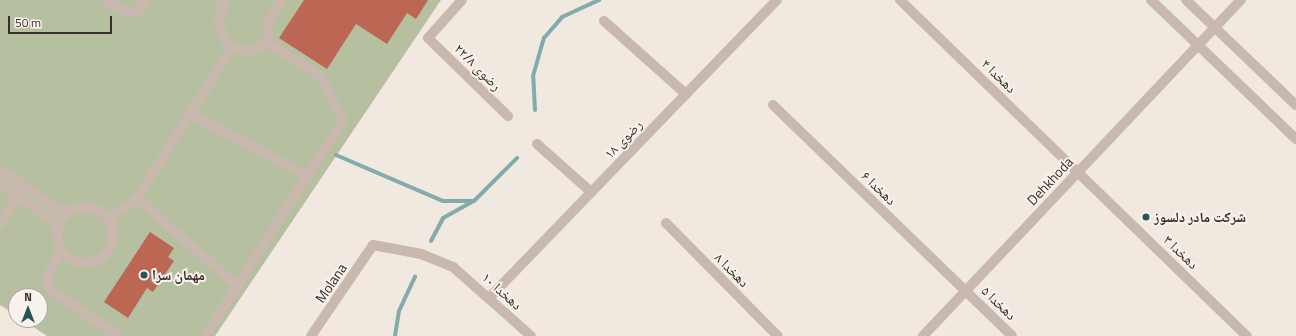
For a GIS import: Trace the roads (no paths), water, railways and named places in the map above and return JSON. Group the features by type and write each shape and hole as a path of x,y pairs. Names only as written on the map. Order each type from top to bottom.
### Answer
{"street":[{"path":"105,0 125,12 137,12 145,0"},
{"path":"218,0 225,5 219,20 222,36 232,48 250,51 268,43"},
{"path":"268,43 268,22 282,0"},
{"name":"رضوی ۲۲/۸","path":"462,0 428,38 508,116"},
{"name":"رضوی ۱۸","path":"490,297 777,0"},
{"name":"دهخدا ۴","path":"900,0 1078,172"},
{"path":"1151,0 1296,139"},
{"path":"1186,0 1296,105"},
{"name":"Dehkhoda","path":"923,336 1241,0"},
{"path":"604,21 686,94"},
{"path":"205,336 343,120 320,75 268,43"},
{"path":"108,220 137,198 232,48"},
{"name":"دهخدا ۶","path":"773,106 966,291"},
{"path":"191,114 307,176"},
{"path":"537,144 591,192"},
{"path":"0,170 57,209 70,212 90,208 108,220 112,240 100,258 79,262 60,251"},
{"name":"دهخدا ۳","path":"1078,172 1247,336"},
{"path":"0,184 50,219 58,229 60,251 46,278 49,289 119,336"},
{"path":"0,224 25,187"},
{"path":"137,198 237,286"},
{"path":"58,229 70,212"},
{"name":"دهخدا ۸","path":"666,223 778,336"},
{"name":"دهخدا ۱۰","path":"373,245 421,254 453,267 490,297 531,336"},
{"name":"Molana","path":"311,336 373,245"},
{"name":"دهخدا ۵","path":"966,291 1012,336"}],"waterway":[{"path":"535,110 533,76 544,38 562,17 599,0"},
{"path":"336,155 443,201 474,201"},
{"path":"431,241 443,218 474,201 517,158"},
{"path":"395,336 399,311 415,276"}],"place":[{"name":"شرکت مادر دلسوز","path":"1146,217"},
{"name":"مهمان سرا","path":"144,275"}]}
